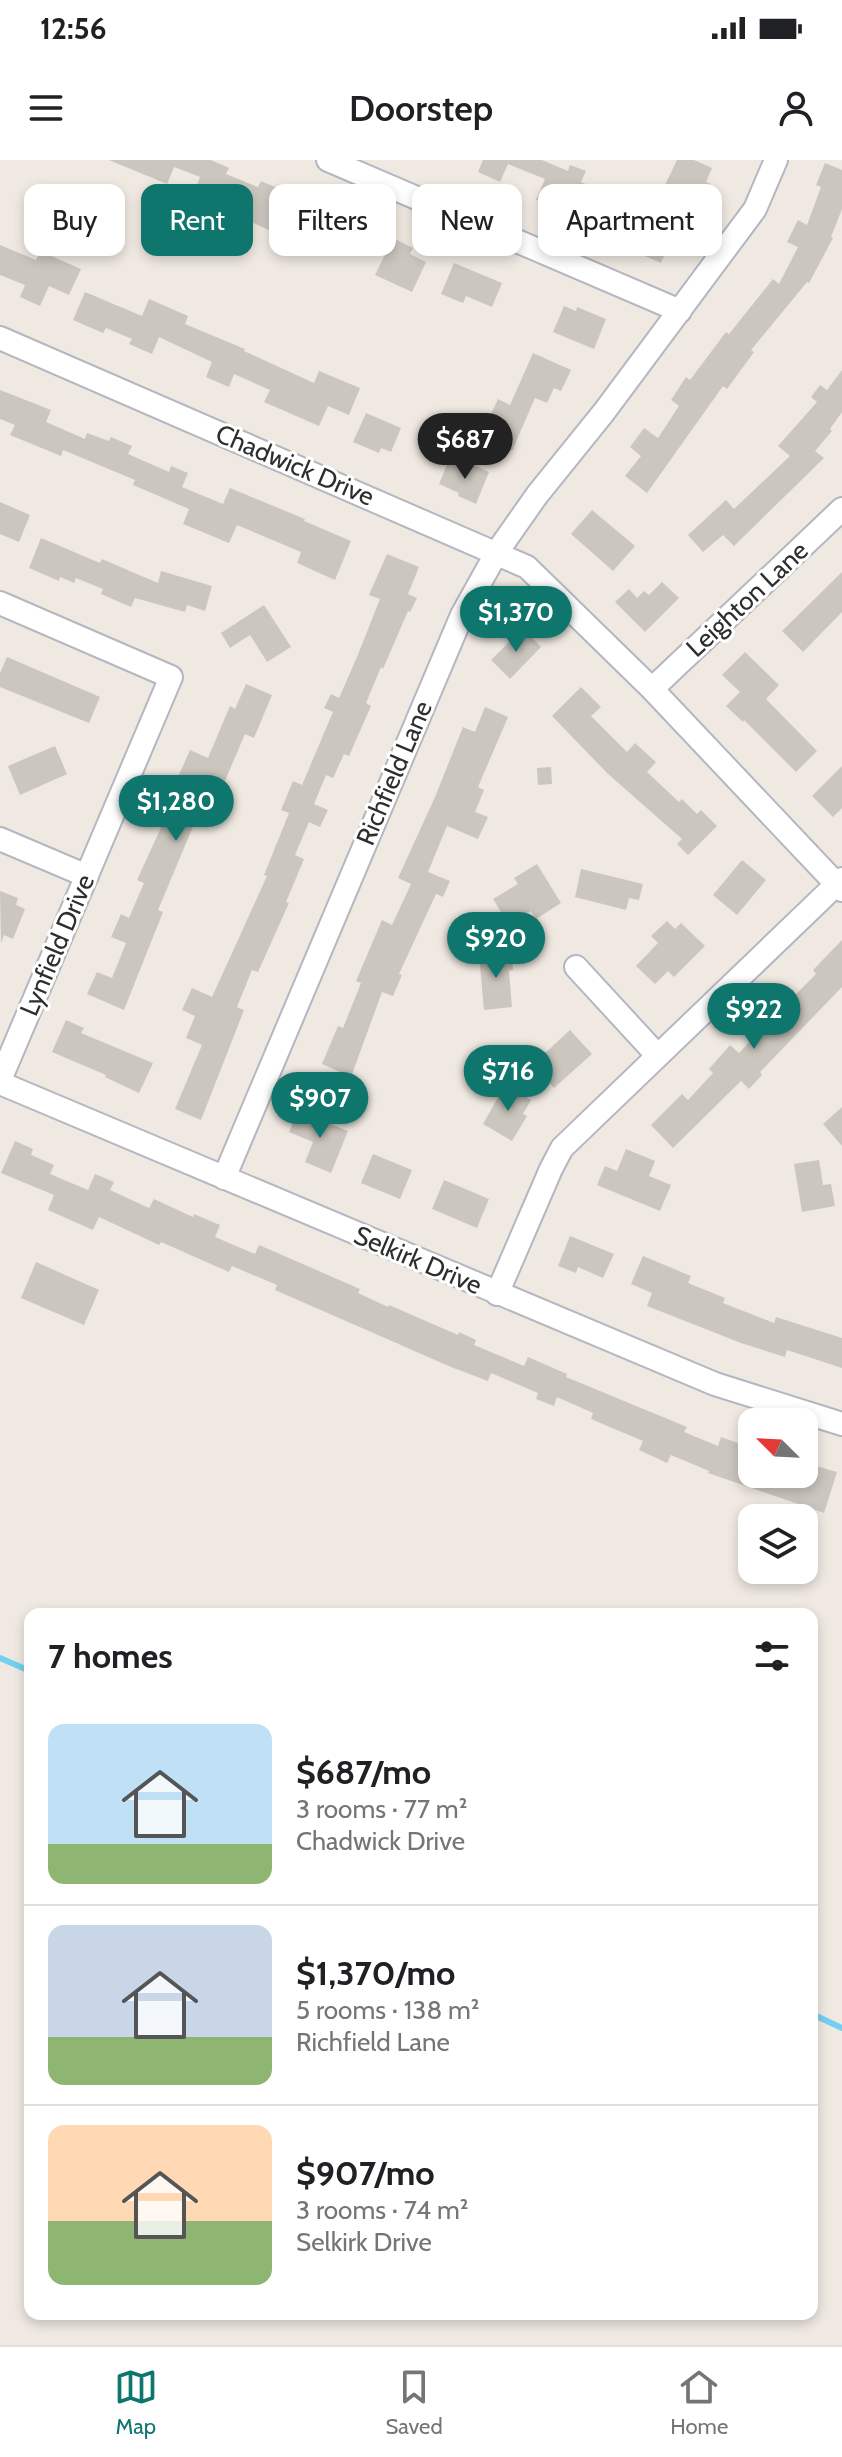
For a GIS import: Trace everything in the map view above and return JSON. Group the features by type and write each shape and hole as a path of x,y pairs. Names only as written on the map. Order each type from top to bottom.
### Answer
{"street":[{"path":"328,160 680,311"},
{"name":"Richfield Lane","path":"224,1178 462,615 497,552 537,495 755,209 776,160"},
{"name":"Chadwick Drive","path":"0,338 527,567 652,689 840,884"},
{"name":"Leighton Lane","path":"652,689 842,509"},
{"name":"Lynfield Drive","path":"0,603 171,677 0,1082"},
{"path":"0,839 87,876"},
{"path":"497,1294 562,1148 840,884"},
{"path":"576,967 657,1055"},
{"name":"Selkirk Drive","path":"0,1082 715,1384 842,1424"}],"building":[{"path":"109,160 211,160 229,168 226,174 251,184 197,184 200,177 174,167 167,184"},
{"path":"483,160 542,160 568,171 570,165 586,171 581,182 586,184 543,184 545,179 508,164 500,182 478,172"},
{"path":"677,160 694,160 712,168 706,182 711,184 665,184"},
{"path":"825,163 842,170 842,209 833,238 809,283 751,350 754,352 727,389 723,386 647,493 625,476 641,456 630,447 644,428 658,438 679,406 671,400 686,377 690,380 726,332 729,334 773,279 779,284 798,247 787,242 798,220 807,225 821,187 816,185"},
{"path":"261,181 269,184 269,230 253,223 253,185 258,187"},
{"path":"396,240 412,248 412,256 426,262 412,292 375,275 384,256 396,256"},
{"path":"0,245 36,260 38,256 51,256 81,269 69,295 49,286 40,306 20,297 25,285 0,275"},
{"path":"645,256 664,256 661,263"},
{"path":"454,263 502,283 492,307 466,296 463,303 441,294"},
{"path":"85,292 142,316 149,299 188,316 185,324 314,383 319,371 360,388 349,415 328,406 319,426 264,402 270,390 234,374 229,387 206,377 212,362 159,337 152,354 129,344 132,339 106,328 103,333 73,320"},
{"path":"564,306 576,311 577,307 606,319 594,349 553,332"},
{"path":"533,353 571,370 561,391 554,388 547,403 535,398 512,451 488,441 498,417 491,414 498,399 510,405"},
{"path":"842,370 842,412 830,429 832,431 815,451 824,458 734,546 723,535 703,552 688,535 726,500 734,509 790,456 778,446 817,402 811,397 820,385 827,390"},
{"path":"0,390 51,410 46,422 85,439 87,433 109,441 111,437 132,446 128,454 169,472 171,466 188,473 182,487 223,504 230,488 351,541 335,580 297,563 301,552 237,525 229,543 183,524 189,509 133,485 135,480 63,450 61,456 10,435 15,425 0,419"},
{"path":"366,413 401,428 391,452 381,448 379,453 353,442"},
{"path":"449,460 470,469 472,464 489,472 476,504 439,484"},
{"path":"0,502 30,515 19,542 0,534"},
{"path":"592,510 635,546 613,571 571,534"},
{"path":"41,538 158,583 161,571 212,586 205,611 187,605 185,612 135,598 131,607 101,594 103,589 76,578 74,583 60,577 59,581 29,568"},
{"path":"387,554 419,567 408,594 417,598 408,611 383,669 381,667 366,703 371,706 349,756 344,754 333,778 326,775 314,804 328,810 320,827 309,822 295,855 304,859 286,902 289,903 258,972 252,970 237,1007 244,1010 201,1120 175,1109 202,1045 186,1038 195,1016 182,1010 192,988 212,997 267,876 264,875 289,813 281,810 293,781 302,785 333,712 324,708 331,694 339,698 357,657 380,599 369,595"},
{"path":"842,572 842,612 803,652 782,631"},
{"path":"662,582 679,598 645,632 615,602 629,589 637,598 644,591 649,595"},
{"path":"264,605 291,647 267,662 250,635 230,648 221,633"},
{"path":"523,628 541,647 510,679 491,660"},
{"path":"745,652 779,685 766,699 817,751 796,772 726,706 740,692 722,675"},
{"path":"7,657 100,697 89,723 0,687 0,673"},
{"path":"246,684 272,695 254,738 245,734 221,790 210,786 158,910 163,912 124,1010 87,994 97,972 112,978 126,943 111,937 121,914 129,918 144,883 137,880 170,808 165,806 190,750 208,758 230,706 235,709"},
{"path":"581,687 601,707 591,716 627,752 635,743 656,762 647,772 679,802 682,799 697,814 701,810 717,826 688,855 677,844 682,839 607,773 552,716"},
{"path":"485,707 508,717 478,787 484,790 475,812 488,817 478,839 447,826 428,872 450,881 443,897 436,894 399,974 402,975 393,996 382,992 351,1077 322,1064 338,1026 343,1028 361,983 356,981 382,920 392,925 411,884 398,878 463,727 475,732"},
{"path":"55,746 67,774 20,795 8,766"},
{"path":"842,766 842,808 833,817 812,796"},
{"path":"551,767 552,784 538,785 537,768"},
{"path":"742,860 766,880 737,915 713,895"},
{"path":"537,864 561,903 536,919 531,911 509,925 493,899 518,884 514,878"},
{"path":"581,869 643,884 639,900 629,898 626,910 575,897"},
{"path":"0,891 18,898 16,905 25,909 13,939 4,935 1,943"},
{"path":"667,921 675,929 681,923 705,946 674,977 668,971 655,984 636,966 658,943 651,936"},
{"path":"842,940 842,987 760,1072 762,1075 749,1089 741,1081 673,1148 651,1125 682,1094 688,1100 713,1073 709,1069 730,1045 739,1053 774,1016 769,1011 783,998 788,1002 816,974 813,970"},
{"path":"512,952 513,970 509,971 512,1007 484,1010 479,954"},
{"path":"66,1020 84,1028 81,1033 153,1063 139,1093 52,1052"},
{"path":"570,1030 592,1054 554,1088 535,1067"},
{"path":"505,1085 531,1100 523,1114 527,1116 512,1141 483,1124"},
{"path":"842,1107 842,1146 823,1124"},
{"path":"298,1111 348,1131 331,1173 305,1162 313,1142 289,1132"},
{"path":"15,1141 33,1149 31,1155 54,1165 50,1174 88,1190 95,1174 114,1182 110,1190 149,1208 154,1199 193,1217 194,1214 220,1225 215,1237 255,1254 259,1245 360,1289 358,1293 388,1307 458,1335 459,1332 476,1340 474,1345 524,1366 528,1357 567,1374 566,1377 687,1427 684,1432 718,1446 721,1437 738,1443 738,1483 671,1455 667,1463 639,1450 643,1441 591,1419 593,1413 557,1397 554,1406 536,1399 538,1393 491,1373 488,1381 451,1367 275,1290 277,1285 232,1266 229,1272 161,1242 159,1245 99,1217 93,1230 48,1210 54,1195 1,1173"},
{"path":"626,1149 655,1161 649,1176 671,1185 660,1211 597,1185 605,1166 617,1171"},
{"path":"373,1154 412,1170 400,1199 361,1183"},
{"path":"819,1160 823,1185 831,1184 835,1206 802,1212 794,1164"},
{"path":"444,1180 489,1199 477,1228 432,1209"},
{"path":"570,1236 614,1254 603,1278 578,1267 576,1273 558,1266"},
{"path":"643,1256 691,1276 688,1283 725,1298 723,1303 774,1323 776,1317 842,1338 842,1368 787,1350 785,1357 647,1306 652,1293 631,1284"},
{"path":"36,1262 99,1290 84,1325 21,1298"},
{"path":"818,1466 837,1472 824,1513 818,1511 818,1504 798,1504 752,1488 818,1488"}],"waterway":[{"path":"0,1658 24,1668"},
{"path":"818,2017 842,2028"}]}
